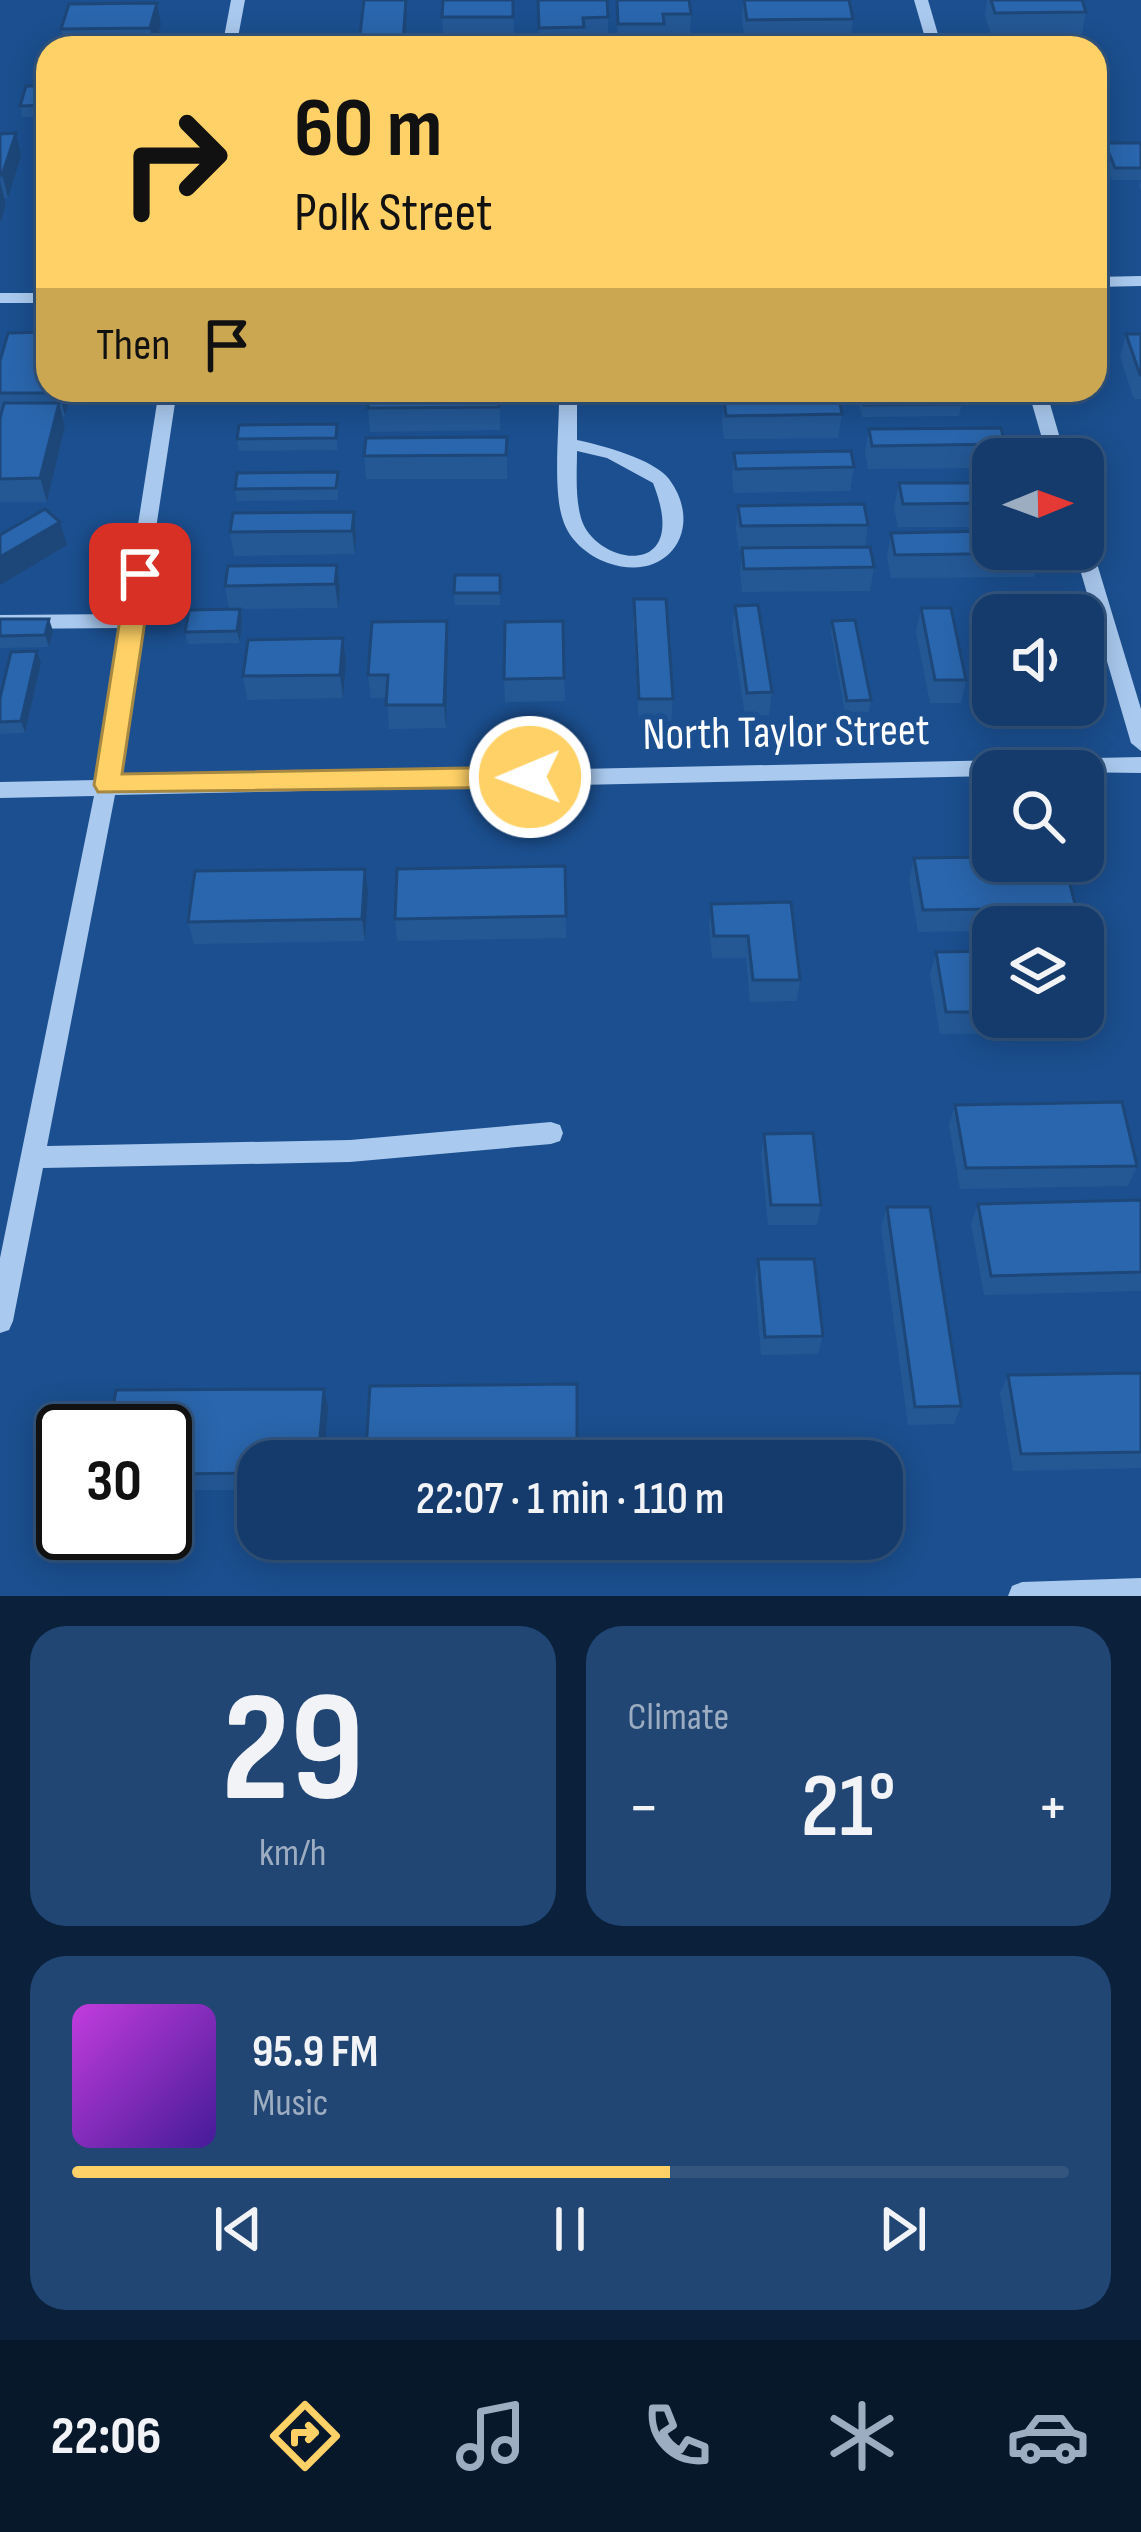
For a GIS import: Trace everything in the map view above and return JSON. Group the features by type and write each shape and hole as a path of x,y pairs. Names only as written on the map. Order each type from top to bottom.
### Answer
{"street":[{"path":"231,36 238,0"},
{"path":"921,0 932,36"},
{"path":"1107,282 1141,281"},
{"path":"0,298 36,298"},
{"path":"0,1321 107,785 166,402"},
{"path":"568,402 572,521 603,557 622,564 655,557 673,536 672,509 661,480 612,453 570,444"},
{"path":"1040,402 1051,438"},
{"path":"1090,570 1141,743"},
{"path":"0,622 132,620"},
{"name":"North Taylor Street","path":"0,790 1141,765"},
{"path":"33,1157 350,1151 551,1133"},
{"path":"1022,1596 1141,1592"}],"building":[{"path":"364,0 406,0 403,36 360,36"},
{"path":"443,0 513,0 513,17 442,17"},
{"path":"538,0 607,0 608,17 583,18 584,27 539,28"},
{"path":"617,0 689,0 691,14 663,14 664,24 618,24"},
{"path":"744,0 849,0 853,19 747,20"},
{"path":"991,0 1082,0 1086,12 995,13"},
{"path":"157,3 150,28 61,29 69,4"},
{"path":"26,86 36,86 36,105 20,106"},
{"path":"16,133 2,175 0,175 0,134"},
{"path":"1107,143 1141,143 1141,168 1115,168"},
{"path":"36,332 36,393 0,393 0,361 8,333"},
{"path":"1126,334 1141,334 1141,375 1140,375"},
{"path":"368,402 499,402 499,407 368,408"},
{"path":"724,402 840,402 842,414 726,416"},
{"path":"863,402 962,404 864,405"},
{"path":"4,403 59,403 40,478 0,479"},
{"path":"337,424 336,438 237,439 239,425"},
{"path":"1001,428 1004,438 972,438 972,444 872,446 869,429"},
{"path":"507,437 506,455 364,456 366,438"},
{"path":"851,451 854,467 736,469 734,453"},
{"path":"338,472 336,488 235,489 237,473"},
{"path":"899,483 972,483 972,503 903,504"},
{"path":"864,504 868,525 741,526 738,506"},
{"path":"45,509 60,522 0,557 0,535"},
{"path":"354,512 352,531 230,532 233,513"},
{"path":"972,531 972,554 895,555 891,533"},
{"path":"870,547 874,567 744,569 742,548"},
{"path":"337,565 335,584 225,586 228,566"},
{"path":"455,575 500,575 500,593 454,593"},
{"path":"634,599 666,599 673,699 639,699"},
{"path":"758,605 772,692 747,693 735,606"},
{"path":"921,608 951,608 966,680 935,680"},
{"path":"240,609 237,631 185,632 189,610"},
{"path":"0,619 49,619 45,635 0,636"},
{"path":"855,620 871,700 847,701 832,621"},
{"path":"447,621 444,705 386,705 388,675 368,675 372,622"},
{"path":"563,621 564,678 504,679 505,622"},
{"path":"343,638 340,675 243,676 248,640"},
{"path":"37,651 21,721 0,722 0,698 11,652"},
{"path":"972,857 972,882 1069,882 1075,906 923,910 914,858"},
{"path":"565,866 566,916 395,919 397,869"},
{"path":"365,869 362,919 188,922 195,871"},
{"path":"791,902 800,980 753,980 748,936 714,936 711,904"},
{"path":"972,951 972,1012 946,1012 936,952"},
{"path":"1122,1102 1137,1166 966,1168 955,1105"},
{"path":"813,1133 821,1205 771,1205 764,1134"},
{"path":"1141,1200 1141,1272 991,1276 978,1204"},
{"path":"887,1207 930,1207 961,1406 915,1407"},
{"path":"758,1259 814,1259 823,1336 765,1337"},
{"path":"1141,1373 1141,1452 1021,1454 1008,1375"},
{"path":"577,1384 577,1440 367,1440 370,1386"},
{"path":"324,1389 320,1440 237,1440 237,1473 192,1474 192,1404 114,1404 116,1390"}],"route":[{"path":"140,574 107,785 530,777"}]}
